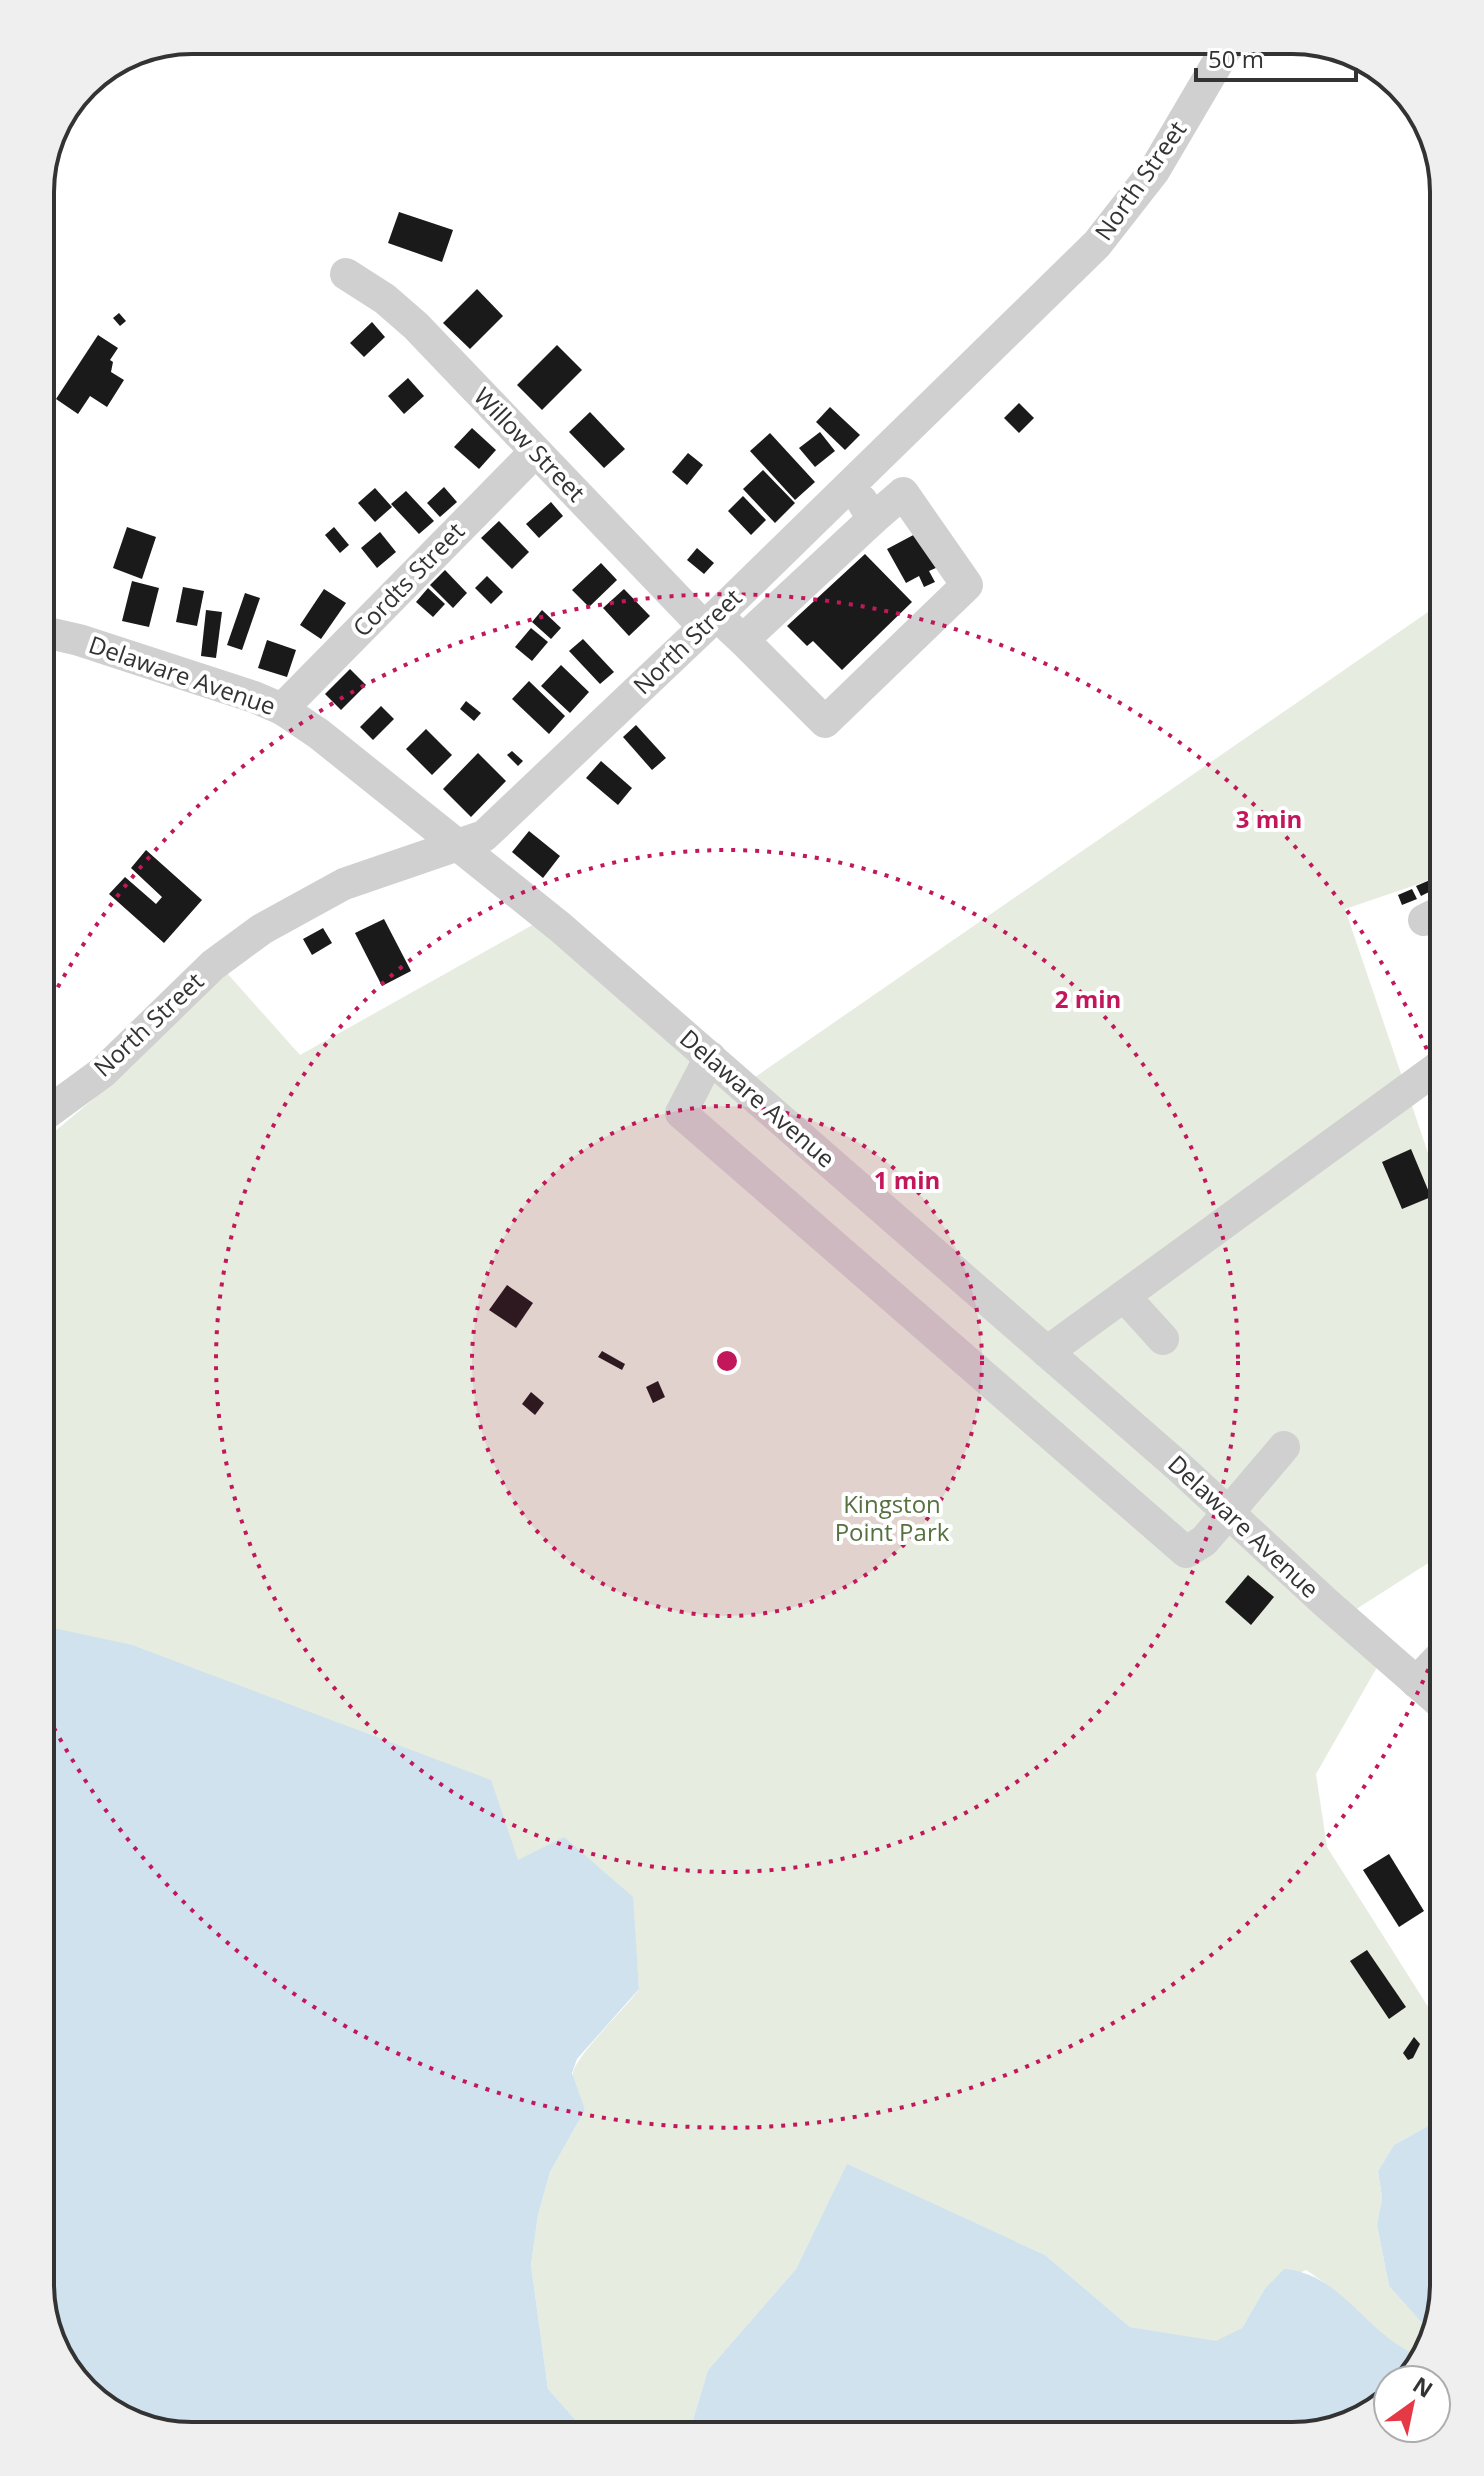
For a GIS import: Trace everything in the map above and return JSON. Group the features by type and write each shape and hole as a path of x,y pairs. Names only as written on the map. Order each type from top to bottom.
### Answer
{"street":[{"name":"North Street","path":"54,1108 103,1072 213,965 262,929 344,884 484,836 852,485 1097,244 1154,171 1223,54"},
{"name":"Willow Street","path":"346,274 385,299 416,326 535,452 711,620 743,640 825,722 967,585 903,493 873,519"},
{"name":"Cordts Street","path":"282,709 535,452"},
{"path":"743,640 873,519 852,485"},
{"name":"Delaware Avenue","path":"54,634 282,709 319,734 455,846 560,927 1228,1511 1430,1694"},
{"path":"710,1057 681,1113 1186,1552 1204,1541 1284,1447"},
{"path":"1047,1352 1430,1073"},
{"path":"1124,1296 1163,1339"},
{"path":"1416,1682 1430,1668"}],"green space":[{"name":"Kingston Point Park","path":"1430,611 1430,880 1345,909 1430,1159 1430,1562 1336,1622 1380,1662 1316,1774 1327,1847 1430,2010 1430,2125 1394,2145 1378,2171 1382,2198 1377,2225 1389,2286 1424,2325 1412,2353 1385,2336 1306,2270 1264,2290 1242,2328 1216,2342 1130,2327 1045,2255 847,2165 796,2269 708,2370 692,2422 577,2422 548,2389 531,2265 538,2215 550,2172 585,2110 574,2083 575,2066 639,1989 632,1897 518,1861 54,1634 54,1132 130,1068 226,972 300,1055 536,923 732,1093"}],"water":[{"path":"54,1628 132,1645 491,1780 518,1860 564,1837 633,1897 639,1989 577,2059 572,2073 585,2110 550,2172 538,2215 531,2265 548,2389 577,2422 183,2422 147,2415 115,2399 77,2361 59,2320 54,2284"},
{"path":"1430,2125 1430,2284 1424,2325 1389,2286 1377,2225 1382,2198 1378,2171 1394,2145"},
{"path":"847,2164 1045,2255 1130,2327 1216,2341 1242,2328 1264,2290 1284,2269 1321,2281 1380,2331 1412,2353 1405,2364 1372,2364 1372,2397 1369,2399 1328,2417 1292,2422 692,2422 708,2370 796,2269"}],"building":[{"path":"399,212 453,230 442,262 388,243"},
{"path":"477,289 503,316 470,349 443,323"},
{"path":"119,313 126,321 120,326 113,318"},
{"path":"372,322 385,337 364,357 350,343"},
{"path":"98,335 118,348 110,360 113,362 111,372 124,380 107,407 90,396 78,414 56,399"},
{"path":"557,345 582,370 542,410 517,385"},
{"path":"408,378 424,396 404,414 388,396"},
{"path":"1019,403 1034,418 1019,433 1004,418"},
{"path":"830,407 860,435 845,450 816,422"},
{"path":"590,412 625,449 604,468 569,432"},
{"path":"472,428 496,450 479,469 454,447"},
{"path":"820,432 835,451 815,467 799,448"},
{"path":"770,433 815,482 795,500 750,451"},
{"path":"688,453 703,465 687,485 672,472"},
{"path":"763,470 795,503 775,523 743,489"},
{"path":"444,487 457,502 440,517 427,503"},
{"path":"375,488 392,507 375,522 358,503"},
{"path":"406,491 434,521 419,534 391,504"},
{"path":"743,496 766,520 751,535 728,511"},
{"path":"551,502 563,516 539,538 526,524"},
{"path":"499,521 529,552 512,569 481,538"},
{"path":"127,527 156,537 142,579 113,568"},
{"path":"334,527 349,545 340,553 325,535"},
{"path":"380,532 396,552 377,568 361,548"},
{"path":"919,532 938,567 929,571 935,582 924,587 919,576 906,583 887,549"},
{"path":"697,548 714,563 704,574 687,560"},
{"path":"865,554 912,602 842,670 813,641 807,646 787,626"},
{"path":"601,563 617,580 589,607 572,590"},
{"path":"445,570 467,593 453,608 430,585"},
{"path":"487,576 503,592 491,604 475,588"},
{"path":"132,581 159,588 149,627 122,621"},
{"path":"183,587 204,591 197,626 176,622"},
{"path":"428,588 445,604 433,617 416,602"},
{"path":"324,589 346,603 321,639 300,625"},
{"path":"624,589 650,616 629,636 603,608"},
{"path":"245,593 260,598 242,650 227,645"},
{"path":"206,610 222,612 216,658 201,656"},
{"path":"542,610 561,628 551,639 532,622"},
{"path":"531,628 548,642 532,661 515,647"},
{"path":"583,639 614,672 600,684 569,651"},
{"path":"267,640 296,650 287,677 258,668"},
{"path":"561,665 589,692 570,713 541,686"},
{"path":"350,669 366,685 341,710 325,694"},
{"path":"529,681 565,716 549,734 512,699"},
{"path":"466,701 481,713 474,721 460,709"},
{"path":"381,706 394,719 373,740 360,727"},
{"path":"636,725 666,758 652,770 623,737"},
{"path":"426,729 452,755 432,775 406,749"},
{"path":"512,751 523,761 518,766 507,755"},
{"path":"478,753 506,781 471,817 443,789"},
{"path":"601,761 632,788 618,805 586,778"},
{"path":"529,831 560,856 543,878 512,852"},
{"path":"146,850 202,900 164,943 109,894 125,877 156,904 162,897 131,868"},
{"path":"1430,880 1430,892 1421,896 1416,886"},
{"path":"1412,889 1417,899 1402,905 1398,895"},
{"path":"384,919 411,971 382,986 355,933"},
{"path":"323,928 332,943 312,955 303,939"},
{"path":"1411,1149 1430,1197 1402,1209 1382,1162"},
{"path":"507,1285 533,1303 516,1328 489,1310"},
{"path":"602,1351 625,1364 622,1370 598,1357"},
{"path":"658,1381 665,1397 653,1403 646,1387"},
{"path":"531,1392 544,1403 535,1415 522,1404"},
{"path":"1248,1575 1274,1597 1251,1625 1225,1602"},
{"path":"1389,1854 1424,1911 1399,1927 1363,1870"},
{"path":"1367,1950 1406,2007 1389,2019 1350,1961"},
{"path":"1414,2037 1420,2044 1413,2058 1408,2060 1403,2053"}]}
